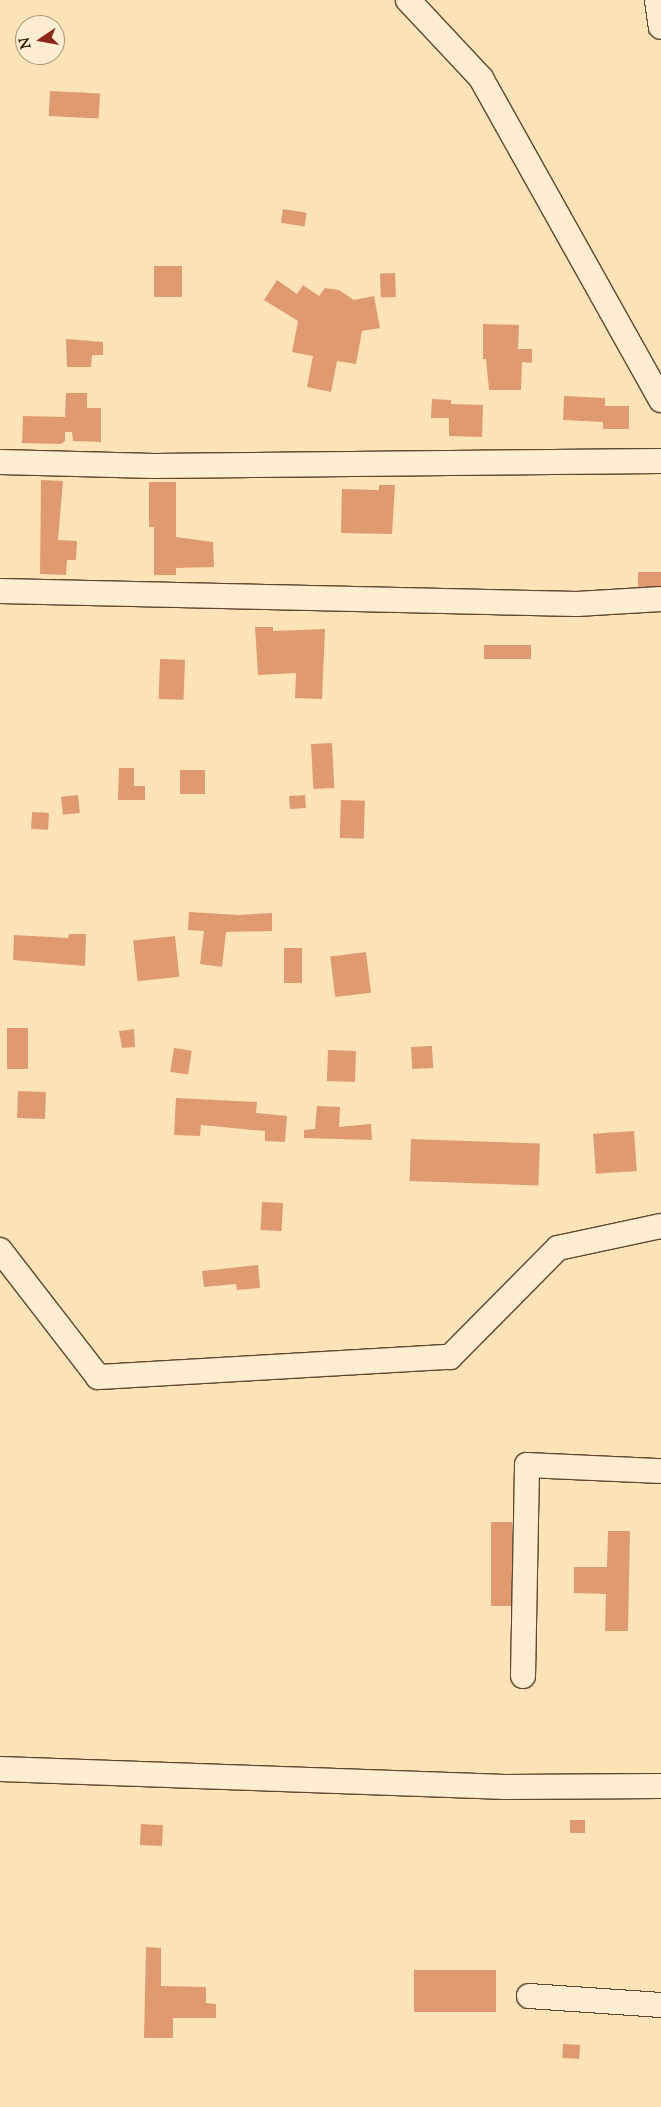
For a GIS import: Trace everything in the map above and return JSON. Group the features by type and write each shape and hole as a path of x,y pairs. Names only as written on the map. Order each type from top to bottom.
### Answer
{"street":[{"path":"408,0 481,78 661,400"},
{"path":"657,0 661,27"},
{"path":"0,462 164,466 661,461"},
{"path":"0,591 577,604 661,599"},
{"path":"0,1250 98,1377 450,1357 558,1248 661,1226"},
{"path":"523,1676 527,1465 661,1471"},
{"path":"0,1768 505,1787 661,1786"},
{"path":"530,1996 661,2006"}],"building":[{"path":"50,91 100,94 99,119 49,116"},
{"path":"283,209 307,213 305,227 281,223"},
{"path":"154,266 182,266 182,297 154,297"},
{"path":"395,273 396,297 381,298 380,274"},
{"path":"277,280 297,294 303,285 319,296 325,288 339,290 354,300 374,296 380,328 362,331 356,364 337,361 331,392 307,387 313,356 292,352 298,321 264,300"},
{"path":"483,324 519,325 518,349 532,349 532,363 522,362 521,390 489,390 486,359 483,359"},
{"path":"66,339 103,342 103,355 92,355 91,367 67,367"},
{"path":"66,393 87,393 87,408 101,408 101,442 73,441 72,432 65,432 65,441 61,444 22,443 23,416 65,417"},
{"path":"564,396 605,398 605,406 629,406 629,429 603,429 603,422 563,420"},
{"path":"432,399 451,400 451,404 483,405 482,437 449,436 449,418 431,418"},
{"path":"41,480 63,481 58,540 77,541 76,560 67,560 66,575 40,574"},
{"path":"149,482 176,482 176,537 213,542 214,567 176,568 176,575 154,575 154,527 149,527"},
{"path":"379,485 395,485 392,534 341,533 342,489 379,490"},
{"path":"638,572 661,572 661,587 638,587"},
{"path":"255,627 273,627 273,631 325,629 322,699 295,698 296,673 258,675"},
{"path":"484,645 531,645 531,659 484,659"},
{"path":"160,659 185,660 184,700 159,699"},
{"path":"332,743 334,788 313,789 311,744"},
{"path":"119,768 134,768 134,786 145,786 145,800 118,800"},
{"path":"180,770 205,770 205,794 180,794"},
{"path":"78,795 80,813 63,815 61,797"},
{"path":"305,795 306,808 290,809 289,796"},
{"path":"341,800 365,801 364,839 340,838"},
{"path":"32,812 49,813 48,830 31,829"},
{"path":"189,912 239,915 272,913 272,931 226,932 222,967 200,964 204,931 188,930"},
{"path":"69,934 86,934 85,966 13,960 14,935 68,938"},
{"path":"175,936 179,977 138,981 133,940"},
{"path":"284,948 302,948 302,983 284,983"},
{"path":"366,952 371,993 335,997 330,956"},
{"path":"7,1028 28,1028 28,1069 7,1069"},
{"path":"134,1029 135,1047 122,1048 119,1031"},
{"path":"432,1046 433,1068 412,1069 411,1047"},
{"path":"174,1048 192,1051 188,1075 170,1072"},
{"path":"328,1050 356,1051 355,1082 327,1081"},
{"path":"18,1091 46,1092 45,1119 17,1118"},
{"path":"176,1098 257,1102 256,1113 287,1116 285,1142 265,1141 265,1131 201,1125 200,1136 174,1135"},
{"path":"317,1106 340,1107 339,1127 371,1124 372,1140 304,1138 304,1130 315,1129"},
{"path":"634,1131 637,1171 596,1174 593,1134"},
{"path":"411,1139 540,1144 538,1185 410,1181"},
{"path":"262,1202 283,1203 282,1231 261,1230"},
{"path":"258,1265 260,1288 237,1290 236,1284 204,1287 202,1271"},
{"path":"491,1522 512,1522 512,1606 491,1606"},
{"path":"608,1531 630,1531 628,1631 605,1631 606,1594 574,1593 574,1567 607,1567"},
{"path":"570,1820 585,1820 585,1833 570,1833"},
{"path":"141,1824 163,1825 162,1846 140,1845"},
{"path":"146,1947 161,1948 161,1986 206,1987 206,2003 216,2004 216,2018 173,2018 173,2038 144,2038"},
{"path":"414,1970 496,1970 496,2012 414,2012"},
{"path":"563,2044 580,2045 579,2059 562,2058"}]}
